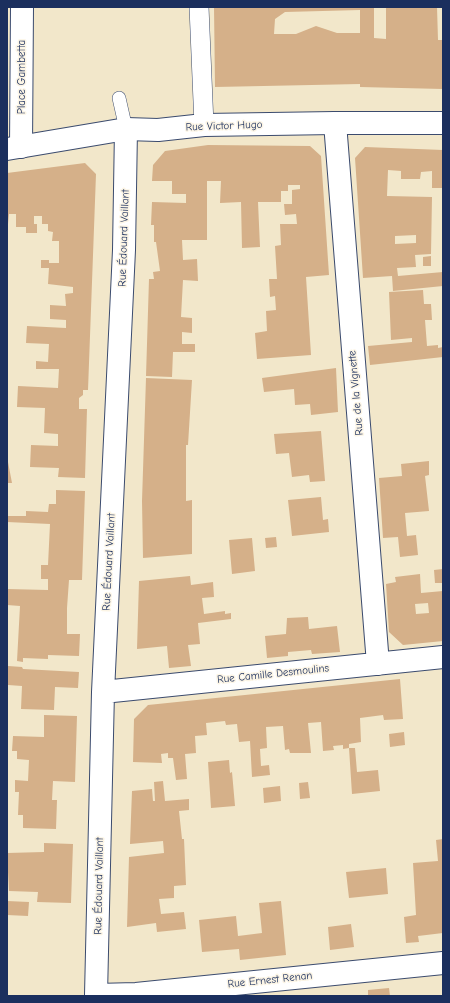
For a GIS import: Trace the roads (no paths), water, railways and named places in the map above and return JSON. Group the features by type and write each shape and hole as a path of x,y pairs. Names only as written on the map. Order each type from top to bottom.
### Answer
{"street":[{"name":"Place Gambetta","path":"14,148 22,7"},
{"path":"199,7 204,125"},
{"name":"Rue Victor Hugo","path":"14,148 126,129 158,130 204,125 335,122 443,123"},
{"name":"Rue de la Vignette","path":"335,122 378,664"},
{"name":"Rue Édouard Vaillant","path":"96,996 103,692 124,250 126,129"},
{"name":"Rue Camille Desmoulins","path":"103,692 443,657"},
{"name":"Rue Ernest Renan","path":"96,996 136,994 443,963"}],"lane":[{"path":"119,98 126,129"}]}
